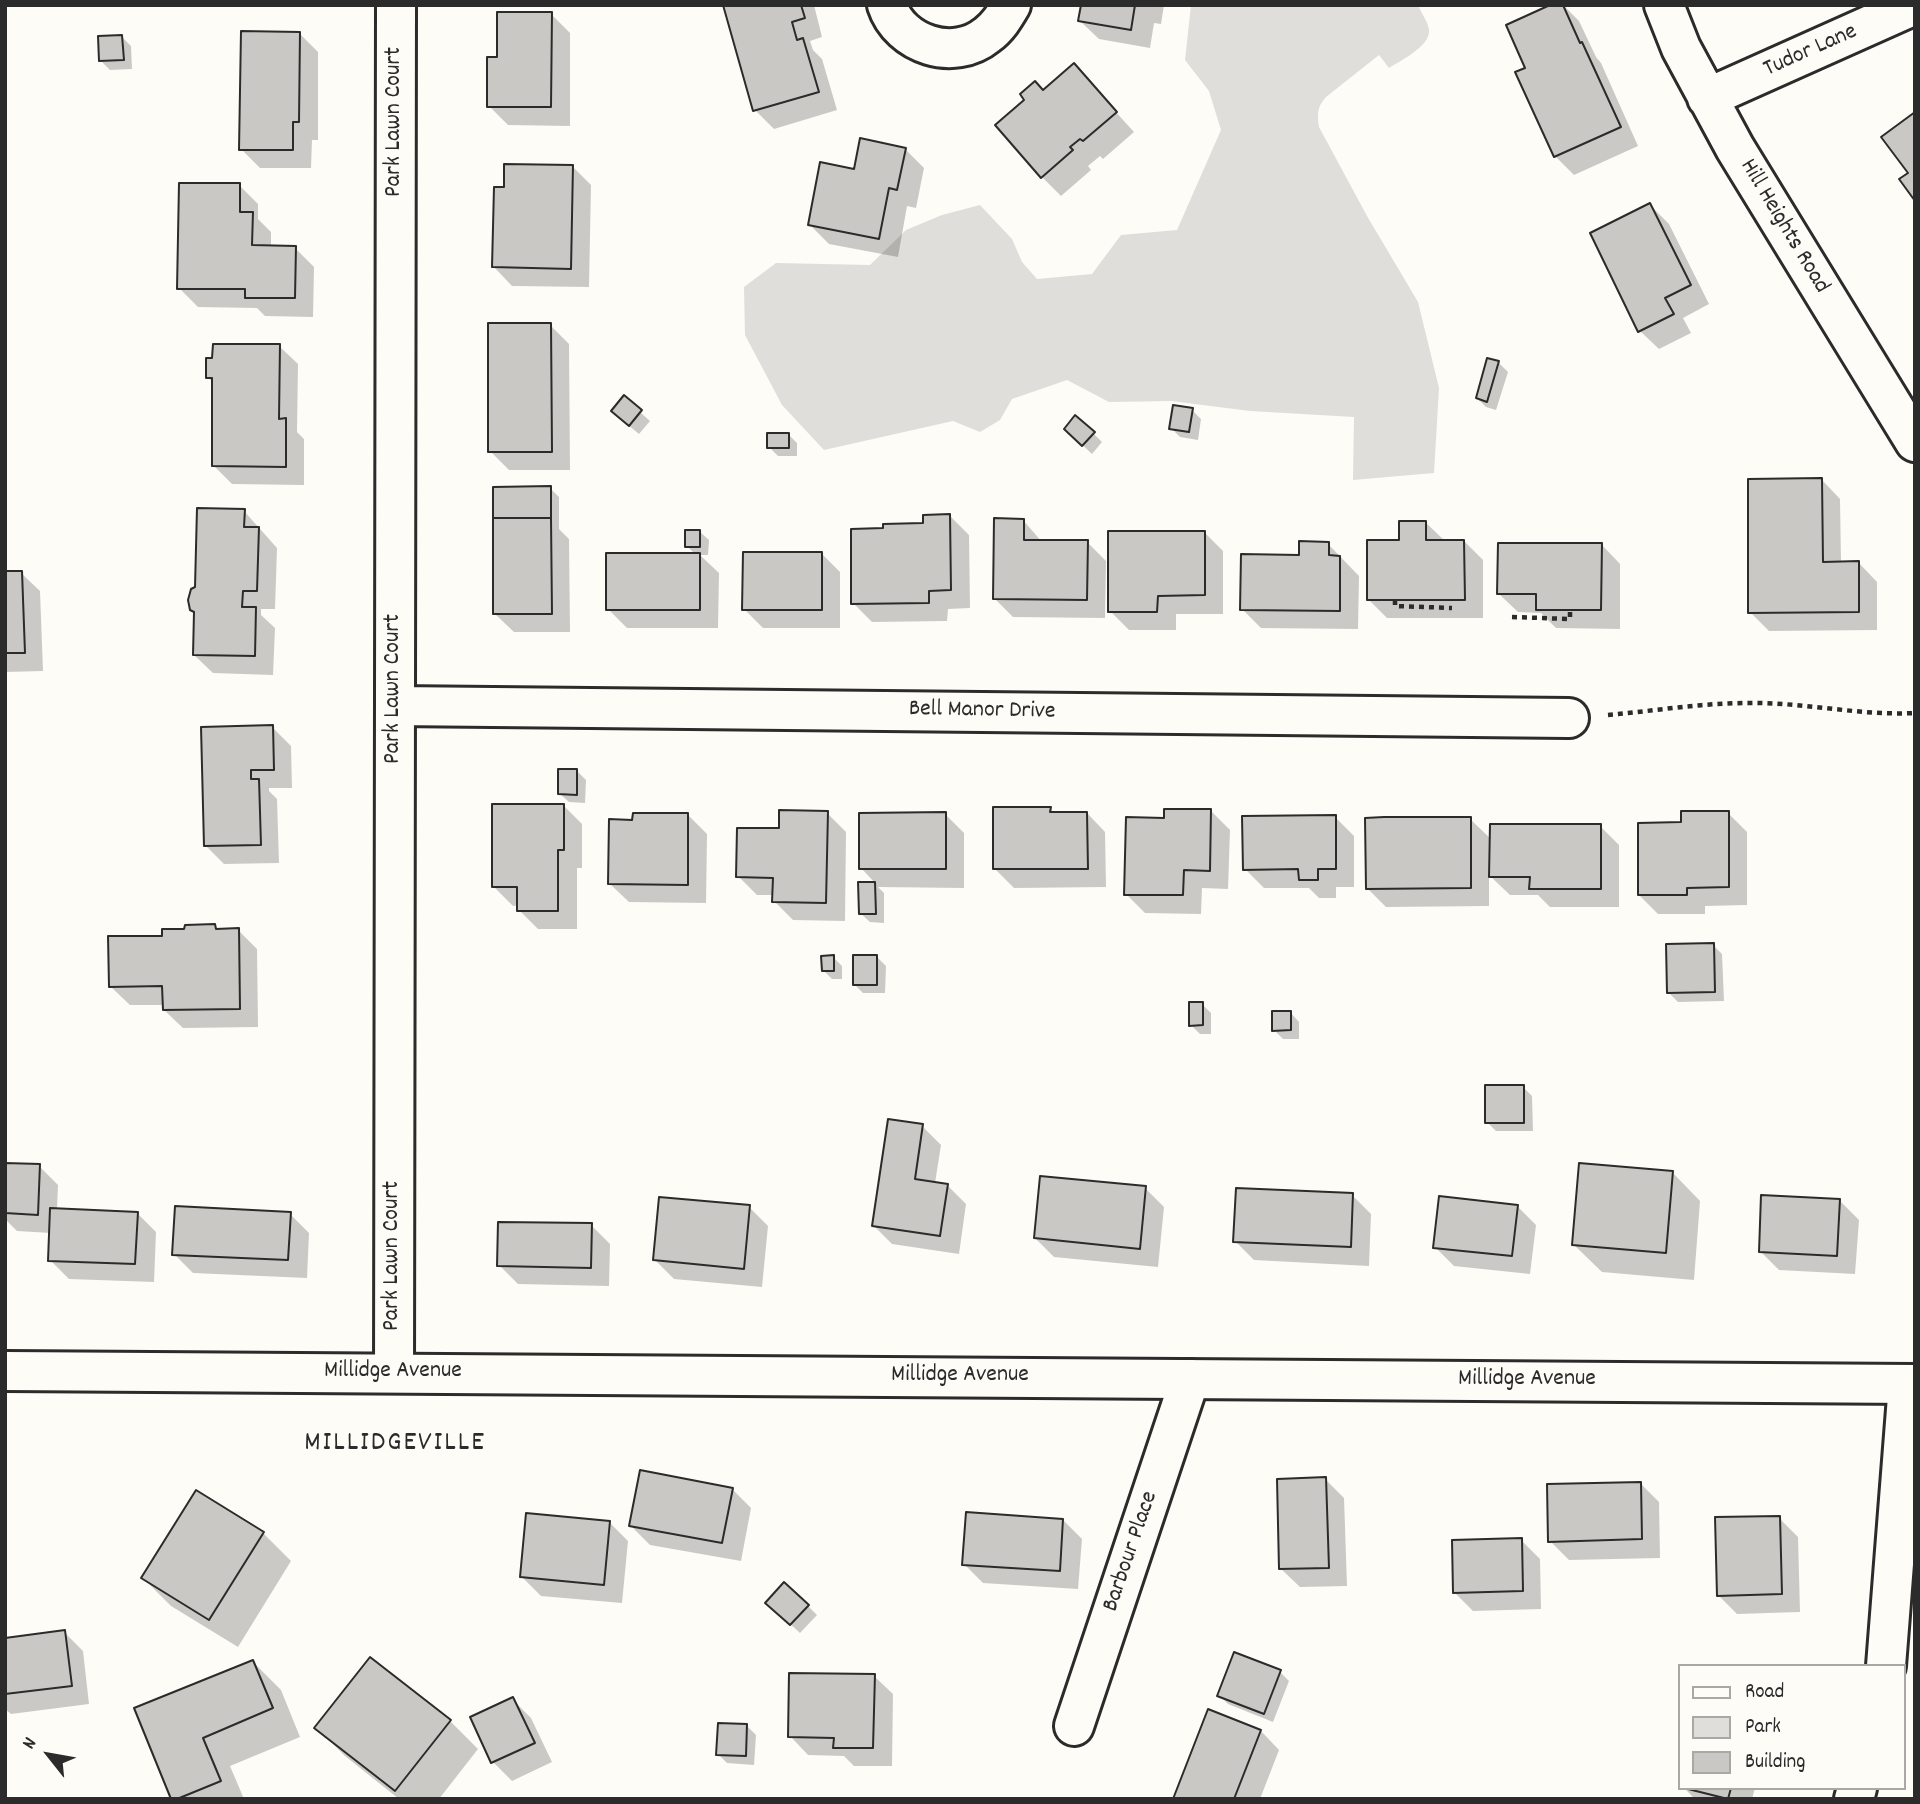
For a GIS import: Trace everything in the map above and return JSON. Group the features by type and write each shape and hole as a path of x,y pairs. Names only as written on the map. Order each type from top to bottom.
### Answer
{"street":[{"name":"Park Lawn Court","path":"394,1373 396,5"},
{"path":"887,5 890,14 904,31 922,43 944,48 965,47 985,37 1001,22 1011,5"},
{"name":"Hill Heights Road","path":"1664,5 1681,48 1735,148 1915,442"},
{"name":"Tudor Lane","path":"1707,98 1915,5"},
{"name":"Bell Manor Drive","path":"395,706 1569,718"},
{"name":"Millidge Avenue","path":"5,1371 1912,1384"},
{"name":"Barbour Place","path":"1074,1726 1190,1379"},
{"path":"1886,1664 1912,1384"}],"path":[{"path":"1395,600 1395,606 1451,608"},
{"path":"1512,617 1570,618 1570,610"},
{"path":"1569,718 1747,702 1889,715 1915,713"}],"green space":[{"path":"1191,5 1418,5 1429,28 1425,42 1389,68 1379,55 1326,97 1319,107 1318,118 1319,127 1367,216 1418,302 1439,388 1434,473 1353,480 1354,417 1250,411 1171,401 1109,402 1067,380 1012,399 1000,420 980,432 953,421 824,450 782,405 745,335 744,287 776,263 870,265 906,230 942,215 980,205 1012,239 1022,262 1037,279 1092,274 1121,235 1177,230 1221,130 1209,91 1185,60"}],"building":[{"path":"723,5 801,5 805,18 792,22 797,40 803,38 819,92 753,111"},
{"path":"1081,5 1135,5 1131,30 1078,21"},
{"path":"1550,5 1563,5 1621,127 1554,157 1515,72 1525,68 1506,25"},
{"path":"497,12 552,12 551,107 487,107 487,57 497,57"},
{"path":"241,31 300,32 299,122 293,122 293,150 239,150"},
{"path":"122,35 124,60 99,61 98,36"},
{"path":"1074,63 1117,112 1083,141 1080,139 1070,147 1073,150 1041,178 995,125 1024,100 1020,94 1035,81 1043,90"},
{"path":"1915,112 1915,201 1899,179 1908,173 1881,137"},
{"path":"860,138 906,148 897,190 889,188 879,239 808,225 820,162 854,169"},
{"path":"504,164 573,165 571,269 492,267 494,187 504,187"},
{"path":"179,183 240,183 240,212 253,212 252,245 296,246 295,298 245,298 245,289 177,289"},
{"path":"1650,203 1691,285 1665,298 1674,314 1638,332 1590,233"},
{"path":"488,323 551,323 552,452 488,452"},
{"path":"213,344 280,344 279,419 286,418 286,467 212,466 212,378 206,378 206,358 212,358"},
{"path":"1487,358 1499,361 1487,402 1476,398"},
{"path":"624,395 642,410 629,426 611,411"},
{"path":"1173,405 1193,408 1189,432 1169,429"},
{"path":"1075,415 1095,432 1082,446 1064,429"},
{"path":"767,433 789,433 789,448 767,448"},
{"path":"1822,478 1823,562 1859,561 1859,612 1748,613 1748,479"},
{"path":"551,486 551,518 493,518 493,487"},
{"path":"197,508 245,509 244,527 259,527 257,591 243,591 242,607 256,607 255,656 193,655 194,612 190,610 188,600 191,589 195,587"},
{"path":"950,514 951,590 929,591 929,603 851,604 851,529 883,528 883,524 923,523 923,515"},
{"path":"493,518 551,518 552,614 493,614"},
{"path":"994,518 1024,519 1024,540 1088,540 1087,600 993,599"},
{"path":"1399,521 1426,521 1426,540 1464,540 1465,600 1367,600 1367,540 1399,540"},
{"path":"685,530 700,530 700,547 685,547"},
{"path":"1108,531 1205,531 1205,595 1158,596 1157,612 1108,612"},
{"path":"1299,541 1329,542 1329,555 1340,556 1340,611 1240,610 1241,554 1299,555"},
{"path":"1498,543 1602,543 1601,610 1536,610 1536,594 1497,594"},
{"path":"743,552 822,552 822,610 742,610"},
{"path":"606,553 700,553 700,610 606,610"},
{"path":"5,571 22,571 25,653 5,653"},
{"path":"273,725 274,770 251,770 251,779 259,779 261,845 204,846 201,727"},
{"path":"558,769 577,769 577,795 558,794"},
{"path":"492,804 564,804 564,850 558,850 558,911 517,911 517,887 492,887"},
{"path":"993,807 1051,807 1050,812 1087,812 1088,869 993,869"},
{"path":"1164,809 1211,809 1210,871 1184,870 1183,895 1124,895 1126,817 1164,818"},
{"path":"779,810 828,811 826,903 772,902 773,878 736,877 737,828 779,828"},
{"path":"1681,811 1729,811 1729,887 1687,888 1687,895 1638,895 1638,823 1681,822"},
{"path":"946,812 946,869 859,869 859,813"},
{"path":"633,813 688,813 688,885 608,884 609,819 632,820"},
{"path":"1336,815 1336,869 1318,869 1318,880 1299,880 1298,869 1243,870 1242,816"},
{"path":"1471,817 1471,888 1366,889 1365,818"},
{"path":"1490,824 1601,824 1601,889 1529,889 1530,877 1489,877"},
{"path":"858,882 875,882 876,914 859,914"},
{"path":"215,924 216,929 239,928 240,1009 163,1010 162,986 109,987 108,936 162,936 162,929"},
{"path":"1714,943 1715,992 1667,993 1666,944"},
{"path":"834,955 834,971 822,971 821,956"},
{"path":"853,955 877,955 877,985 853,985"},
{"path":"1189,1002 1203,1002 1203,1025 1189,1026"},
{"path":"1272,1011 1291,1011 1291,1030 1272,1031"},
{"path":"1485,1085 1524,1085 1524,1123 1485,1123"},
{"path":"888,1119 923,1124 915,1179 948,1184 940,1236 872,1226"},
{"path":"5,1163 40,1164 38,1215 5,1213"},
{"path":"1579,1163 1673,1171 1666,1253 1572,1245"},
{"path":"1040,1176 1146,1186 1140,1249 1034,1238"},
{"path":"1236,1188 1353,1193 1351,1247 1233,1242"},
{"path":"1761,1195 1840,1199 1837,1256 1759,1252"},
{"path":"1439,1196 1518,1205 1512,1256 1433,1248"},
{"path":"659,1197 750,1205 744,1269 653,1260"},
{"path":"175,1206 291,1212 288,1260 172,1255"},
{"path":"50,1208 138,1212 135,1264 48,1261"},
{"path":"498,1222 592,1223 591,1268 497,1266"},
{"path":"640,1470 733,1488 722,1543 629,1526"},
{"path":"1326,1477 1329,1568 1279,1569 1277,1479"},
{"path":"1641,1482 1642,1539 1548,1542 1547,1484"},
{"path":"196,1490 264,1532 209,1620 141,1578"},
{"path":"966,1512 1063,1519 1060,1571 962,1565"},
{"path":"526,1513 610,1521 604,1585 520,1577"},
{"path":"1780,1516 1782,1594 1717,1596 1715,1517"},
{"path":"1522,1538 1523,1591 1453,1593 1452,1540"},
{"path":"784,1582 809,1605 790,1625 765,1603"},
{"path":"65,1630 72,1686 5,1694 5,1638"},
{"path":"1234,1652 1281,1670 1264,1714 1217,1696"},
{"path":"370,1657 451,1720 395,1791 314,1728"},
{"path":"253,1660 273,1708 203,1738 221,1781 171,1799 134,1708"},
{"path":"789,1673 875,1674 873,1748 833,1748 834,1738 788,1737"},
{"path":"513,1697 535,1743 491,1763 470,1717"},
{"path":"1208,1709 1261,1730 1234,1799 1173,1799"},
{"path":"718,1723 747,1724 746,1756 716,1755"},
{"path":"1692,1790 1730,1790 1728,1799"}],"district":[{"name":"MILLIDGEVILLE","path":"395,1445"}]}
